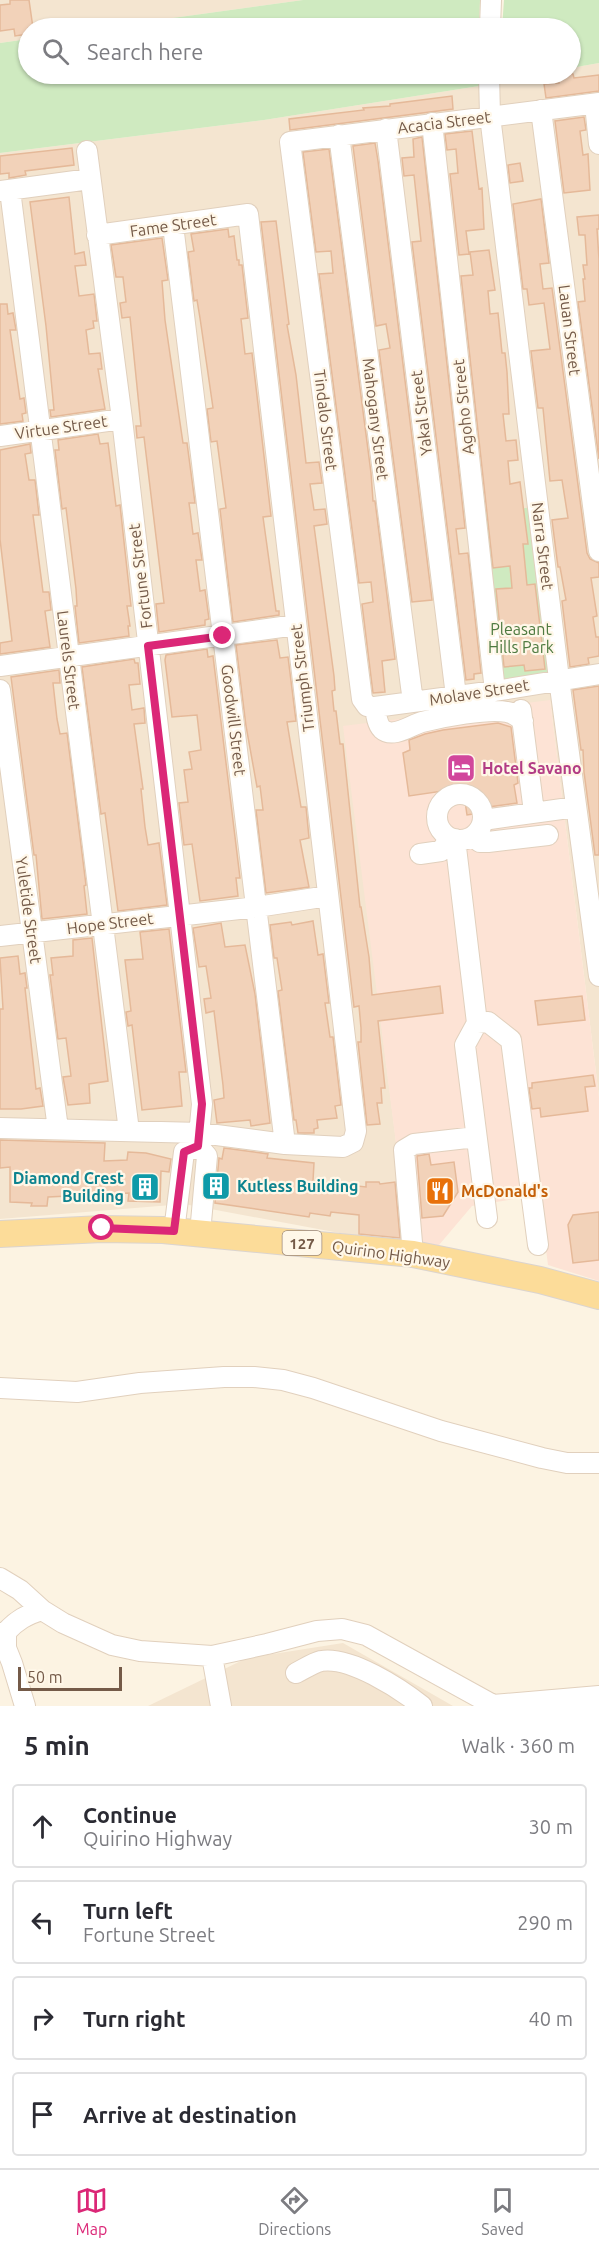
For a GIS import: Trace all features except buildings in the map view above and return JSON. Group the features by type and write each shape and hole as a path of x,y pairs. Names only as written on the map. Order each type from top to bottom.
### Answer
{"main road":[{"name":"Quirino Highway","path":"0,1234 102,1228 174,1231 413,1254 540,1280 599,1296"}],"street":[{"path":"490,18 491,0"},
{"name":"Narra Street","path":"489,84 490,116 559,679 599,976"},
{"path":"597,103 599,144"},
{"name":"Acacia Street","path":"290,142 597,103"},
{"name":"Lauan Street","path":"541,110 599,551"},
{"name":"Agoho Street","path":"432,123 495,691"},
{"name":"Yakal Street","path":"386,129 456,696"},
{"name":"Mahogany Street","path":"339,135 413,702"},
{"name":"Tindalo Street","path":"290,142 369,703"},
{"name":"Fortune Street","path":"87,151 122,419 202,1104 200,1139 207,1156 200,1233"},
{"path":"5,190 90,179"},
{"name":"Laurels Street","path":"5,190 40,430 129,1131"},
{"name":"Fame Street","path":"97,235 248,214"},
{"name":"Triumph Street","path":"248,214 356,1131 352,1142 343,1147 285,1144"},
{"name":"Goodwill Street","path":"173,225 285,1144"},
{"name":"Virtue Street","path":"0,436 122,419"},
{"path":"0,666 296,625"},
{"name":"Molave Street","path":"369,703 413,702 599,674"},
{"path":"518,687 534,812"},
{"name":"Yuletide Street","path":"0,690 58,1129"},
{"path":"369,703 382,729 390,732 400,731 422,722 494,711 514,714 523,721"},
{"path":"420,854 441,851 461,838 479,831 483,820 482,809 473,797 467,794 452,795 441,804 437,818 444,833 461,838 480,842 548,835"},
{"path":"483,820 576,807"},
{"path":"461,838 483,1023 465,1045 487,1218"},
{"name":"Hope Street","path":"0,936 257,907 328,896"},
{"path":"483,1023 511,1040 538,1245"},
{"path":"0,1128 129,1131 200,1139 285,1144"},
{"path":"413,1254 404,1150 414,1144 476,1137"},
{"path":"174,1231 184,1152 200,1139"},
{"path":"0,1388 77,1392 140,1383 224,1377 263,1378 313,1388 441,1431 542,1458 567,1462 599,1463"},
{"path":"0,1578 20,1590 42,1610 86,1635 111,1645 159,1654 212,1656 317,1631 342,1629 366,1635 493,1705 599,1696"},
{"path":"26,1706 3,1641 6,1632 19,1618 42,1610"},
{"path":"212,1656 221,1706"},
{"path":"296,1673 319,1661 345,1661 391,1685 422,1706"}],"shaded area":[{"path":"0,0 303,0 172,18 18,18 18,40 0,43"},
{"path":"599,63 599,1097 550,700 378,997 409,1246 184,1204 0,1219 0,153 264,120 486,84 581,84 581,66"},
{"path":"550,700 599,1097 599,1281 548,1265 539,1195 472,1206 439,1245 409,1246 343,726"},
{"path":"343,1643 453,1706 148,1706 247,1658"}],"green space":[{"path":"303,0 480,0 479,18 172,18"},
{"path":"504,0 599,0 599,63 581,66 581,18 503,18"},
{"path":"18,40 18,84 479,84 479,86 264,120 0,153 0,43"},
{"name":"Pleasant Hills Park","path":"534,507 558,676 495,686 474,514"}],"place":[{"name":"Hotel Savano","path":"461,768"},
{"name":"Kutless Building","path":"216,1186"},
{"name":"Diamond Crest Building","path":"145,1187"},
{"name":"McDonald's","path":"440,1191"}],"route":[{"path":"102,1228 174,1231 184,1152 198,1146 201,1133 202,1104 148,646 223,636"}]}
